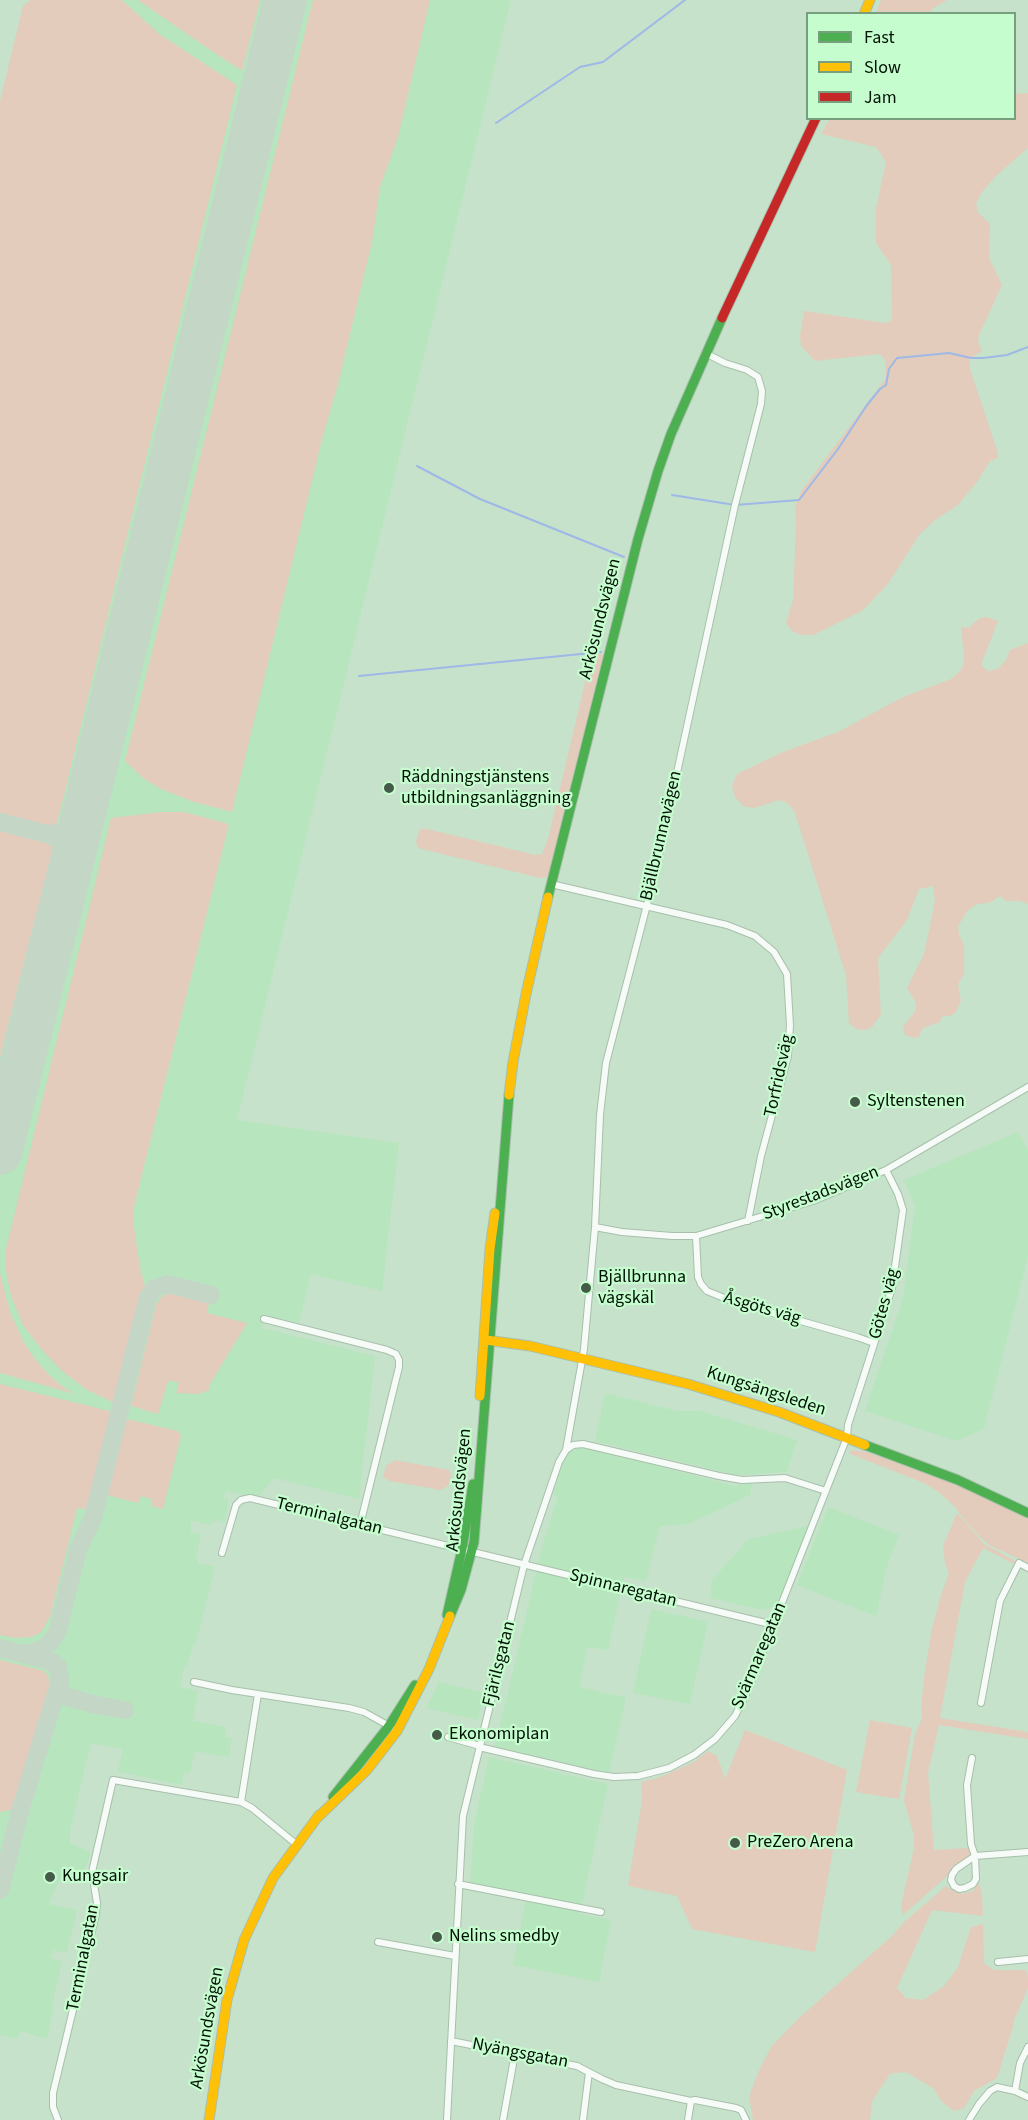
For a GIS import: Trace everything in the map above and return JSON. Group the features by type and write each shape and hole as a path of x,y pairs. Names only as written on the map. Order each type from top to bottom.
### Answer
{"main road":[{"name":"Arkösundsvägen","path":"209,2120 227,2000 237,1960 256,1911 273,1878 296,1844 316,1819 367,1770 393,1729 446,1631 461,1590 467,1550 477,1511 487,1340 510,1090 519,1025 551,884 645,513 671,434 711,356 815,120"},
{"name":"Kungsängsleden","path":"487,1340 530,1346 583,1358 779,1412 958,1480 1028,1513"}],"street":[{"name":"Bjällbrunnavägen","path":"583,1358 595,1227 600,1115 611,1038 647,907 735,505 761,404 762,391 758,377 747,370 724,363 711,356"},
{"name":"Torfridsväg","path":"551,884 727,925 755,936 774,952 787,974 790,1025 788,1056 761,1156 748,1221"},
{"name":"Styrestadsvägen","path":"595,1227 622,1232 696,1236 813,1201 886,1170 1028,1087"},
{"name":"Götes väg","path":"847,1437 848,1425 895,1274 903,1210 886,1170"},
{"name":"Åsgöts väg","path":"696,1236 698,1277 707,1291 734,1302 874,1343"},
{"path":"264,1319 387,1350 396,1354 399,1360 360,1525"},
{"name":"Fjärilsgatan","path":"447,2120 463,1816 524,1565 559,1462 566,1450 583,1358"},
{"name":"Svärmaregatan","path":"448,1737 614,1777 638,1776 669,1768 694,1755 715,1739 735,1716 747,1692 847,1437"},
{"path":"566,1450 573,1445 583,1444 719,1476 742,1480 785,1478 826,1491"},
{"name":"Terminalgatan","path":"222,1553 236,1505 241,1500 250,1498 467,1550"},
{"name":"Spinnaregatan","path":"467,1550 774,1625"},
{"path":"981,1703 1000,1601 1019,1563 1028,1568"},
{"path":"194,1682 349,1708 364,1712 393,1729"},
{"path":"240,1802 258,1694"},
{"path":"972,1758 967,1785 971,1844 975,1856 976,1879 973,1884 959,1889 951,1880 956,1869 975,1856 1028,1852"},
{"name":"Terminalgatan","path":"58,2120 53,2107 53,2093 95,1921 97,1903 92,1880 94,1864 113,1780 240,1802 252,1808 296,1844"},
{"path":"458,1884 601,1912"},
{"path":"378,1942 455,1956"},
{"path":"998,1962 1028,1959"},
{"name":"Nyängsgatan","path":"451,2041 577,2066 616,2085 741,2109 746,2120"},
{"path":"1015,2091 1020,2063 1028,2048"},
{"path":"503,2120 515,2053"},
{"path":"583,2120 590,2072"},
{"path":"969,2120 990,2091 997,2087 1028,2097"},
{"path":"688,2120 691,2101"}],"shaded area":[{"path":"31,0 122,0 159,34 237,85 56,828 0,814 0,101 23,6"},
{"path":"32,0 511,0 237,1120 399,1143 382,1291 311,1274 299,1323 265,1315 262,1328 375,1356 359,1499 274,1478 260,1495 244,1495 226,1491 224,1497 228,1498 228,1501 225,1522 220,1521 218,1517 216,1522 213,1521 214,1513 211,1525 191,1522 191,1532 201,1534 196,1559 198,1563 215,1567 195,1646 184,1667 180,1687 198,1691 193,1721 225,1727 226,1737 232,1738 229,1757 195,1751 190,1773 184,1772 182,1785 120,1772 118,1770 123,1749 91,1743 70,1831 70,1843 90,1852 90,1856 78,1883 60,1878 49,1904 77,1910 67,1953 53,1950 51,1958 62,1961 47,2039 19,2031 17,2039 0,2035 0,102"},
{"path":"138,0 260,0 242,71 200,43"},
{"path":"313,0 430,0 398,137 380,187 372,242 232,812 191,801 161,789 144,779 125,761"},
{"path":"881,0 947,0 930,12 876,12"},
{"path":"1028,93 1028,148 996,176 976,203 978,212 990,224 989,258 1002,285 979,335 978,342 982,351 970,359 970,369 998,458 990,461 977,482 958,505 935,520 920,534 887,585 862,611 813,635 800,635 792,631 786,623 793,600 795,507 801,491 886,378 885,360 880,354 815,361 801,346 800,335 804,311 885,323 892,320 891,265 876,243 876,208 886,162 876,147 821,134 829,120 1016,120 1016,94"},
{"path":"987,617 998,621 981,665 988,671 998,669 1006,660 1010,650 1028,643 1028,904 1020,901 1006,901 1000,896 989,903 977,904 968,910 958,926 964,946 964,974 958,984 961,1001 956,1012 942,1017 940,1022 923,1028 919,1037 913,1038 905,1035 903,1027 916,1010 916,1003 907,988 924,954 935,901 933,886 919,889 907,920 878,958 881,1015 871,1028 856,1029 849,1023 846,975 794,810 786,802 779,800 754,808 743,806 735,797 732,786 737,774 783,752 838,732 903,697 951,679 962,669 964,657 961,627 968,628 980,618"},
{"path":"604,654 550,873 547,877 540,878 418,848 416,841 420,829 427,829 536,855 542,854 548,839 591,657"},
{"path":"161,812 184,812 229,824 134,1207 134,1228 140,1268 148,1297 143,1297 115,1403 87,1390 62,1371 23,1325 11,1296 6,1271 6,1249 111,818"},
{"path":"0,825 55,840 0,1057"},
{"path":"1018,1132 1028,1150 1028,1256 984,1429 956,1441 865,1411 903,1298 915,1206 904,1180"},
{"path":"0,1273 10,1312 23,1341 49,1375 75,1394 0,1373"},
{"path":"178,1291 210,1299 207,1313 247,1323 210,1384 208,1392 203,1391 202,1394 176,1393 179,1382 168,1381 158,1414 131,1406 156,1305 162,1296"},
{"path":"0,1384 113,1412 88,1509 77,1508 50,1617 41,1632 31,1637 14,1638 0,1635"},
{"path":"605,1393 677,1411 700,1411 797,1440 787,1472 735,1475 595,1441"},
{"path":"127,1419 178,1431 181,1436 163,1509 151,1506 152,1499 141,1496 138,1503 107,1495"},
{"path":"585,1447 734,1486 752,1483 750,1495 688,1524 660,1526 646,1581 624,1577 608,1650 587,1647 580,1687 626,1698 609,1773 495,1747 541,1551 558,1496 553,1495 565,1457 572,1450"},
{"path":"853,1450 863,1451 953,1482 1028,1517 1028,1563 989,1545 940,1493 924,1483 848,1453"},
{"path":"395,1460 449,1470 451,1475 448,1486 441,1490 390,1481 383,1477 386,1466"},
{"path":"461,1469 465,1471 467,1478 466,1485 458,1491 453,1487 456,1471"},
{"path":"828,1507 899,1535 887,1566 876,1616 797,1585"},
{"path":"957,1513 984,1544 1019,1563 1018,1566 983,1548 965,1582 940,1718 1028,1732 1028,1739 939,1725 928,1773 934,1850 967,1848 971,1844 975,1856 955,1869 903,1915 901,1906 914,1848 914,1836 904,1800 915,1734 922,1719 925,1670 932,1629 949,1573 945,1564 943,1546"},
{"path":"808,1526 777,1605 763,1610 710,1598 712,1580 749,1539"},
{"path":"651,1609 708,1622 690,1704 633,1693"},
{"path":"0,1660 44,1671 50,1684 15,1809 0,1812"},
{"path":"439,1682 484,1693 478,1720 426,1708"},
{"path":"870,1720 912,1728 899,1799 856,1792"},
{"name":"PreZero Arena","path":"745,1730 847,1770 815,1952 692,1929 677,1896 628,1886 642,1801 641,1782 658,1778 694,1762 708,1751 717,1756 725,1779"},
{"path":"489,1757 608,1784 580,1914 611,1920 599,1982 513,1965 527,1895 470,1884 474,1825"},
{"path":"979,1883 983,1916 932,1910 897,1988 906,1998 923,2000 944,1986 958,1967 971,1927 983,1924 984,1963 994,1970 1026,1970 1028,1977 1028,1988 1014,2020 997,2078 974,2091 964,2108 954,2111 942,2102 933,2088 906,2072 890,2074 872,2101 870,2120 753,2120 749,2096 771,2047 799,2018 946,1886 962,1894 973,1891"}],"waterway":[{"path":"496,123 580,67 603,62 685,0"},
{"path":"672,495 735,505 799,500 838,449 867,405 886,385 889,369 897,358 949,353 983,358 1007,355 1028,347"},
{"path":"417,466 480,499 624,557"},
{"path":"359,676 601,652"}],"taxiway":[{"path":"48,834 63,832 75,822 93,778"},
{"path":"0,822 51,835 63,844 68,852 70,863 63,898"},
{"path":"20,1653 31,1653 42,1649 57,1633 78,1549 93,1518 148,1297 155,1288 168,1284 211,1295"},
{"path":"0,1648 53,1662 58,1667 60,1680 21,1808 0,1890"},
{"path":"59,1684 61,1693 65,1696 125,1710"}],"runway":[{"path":"0,1153 285,0"}],"traffic: fast":[{"path":"548,897 638,539 658,471 671,434 722,318"},
{"path":"450,1616 461,1590 474,1542 509,1095"},
{"path":"865,1445 958,1480 1028,1513"},
{"path":"447,1615 462,1549 473,1484"},
{"path":"333,1797 389,1726 415,1685"}],"traffic: slow":[{"path":"865,12 870,0"},
{"path":"509,1095 526,994 548,897"},
{"path":"480,1396 490,1249 495,1213"},
{"path":"486,1340 530,1346 688,1384 779,1412 865,1445"},
{"path":"316,1819 367,1770 397,1731 429,1669 450,1616"},
{"path":"209,2120 227,2000 244,1940 273,1878 319,1815"}],"traffic: jam":[{"path":"722,318 815,120"}],"place":[{"name":"Räddningstjänstens utbildningsanläggning","path":"389,788"},
{"name":"Syltenstenen","path":"855,1102"},
{"name":"Bjällbrunna vägskäl","path":"586,1288"},
{"name":"Ekonomiplan","path":"437,1735"},
{"name":"PreZero Arena","path":"735,1843"},
{"name":"Kungsair","path":"50,1877"},
{"name":"Nelins smedby","path":"437,1937"}]}
